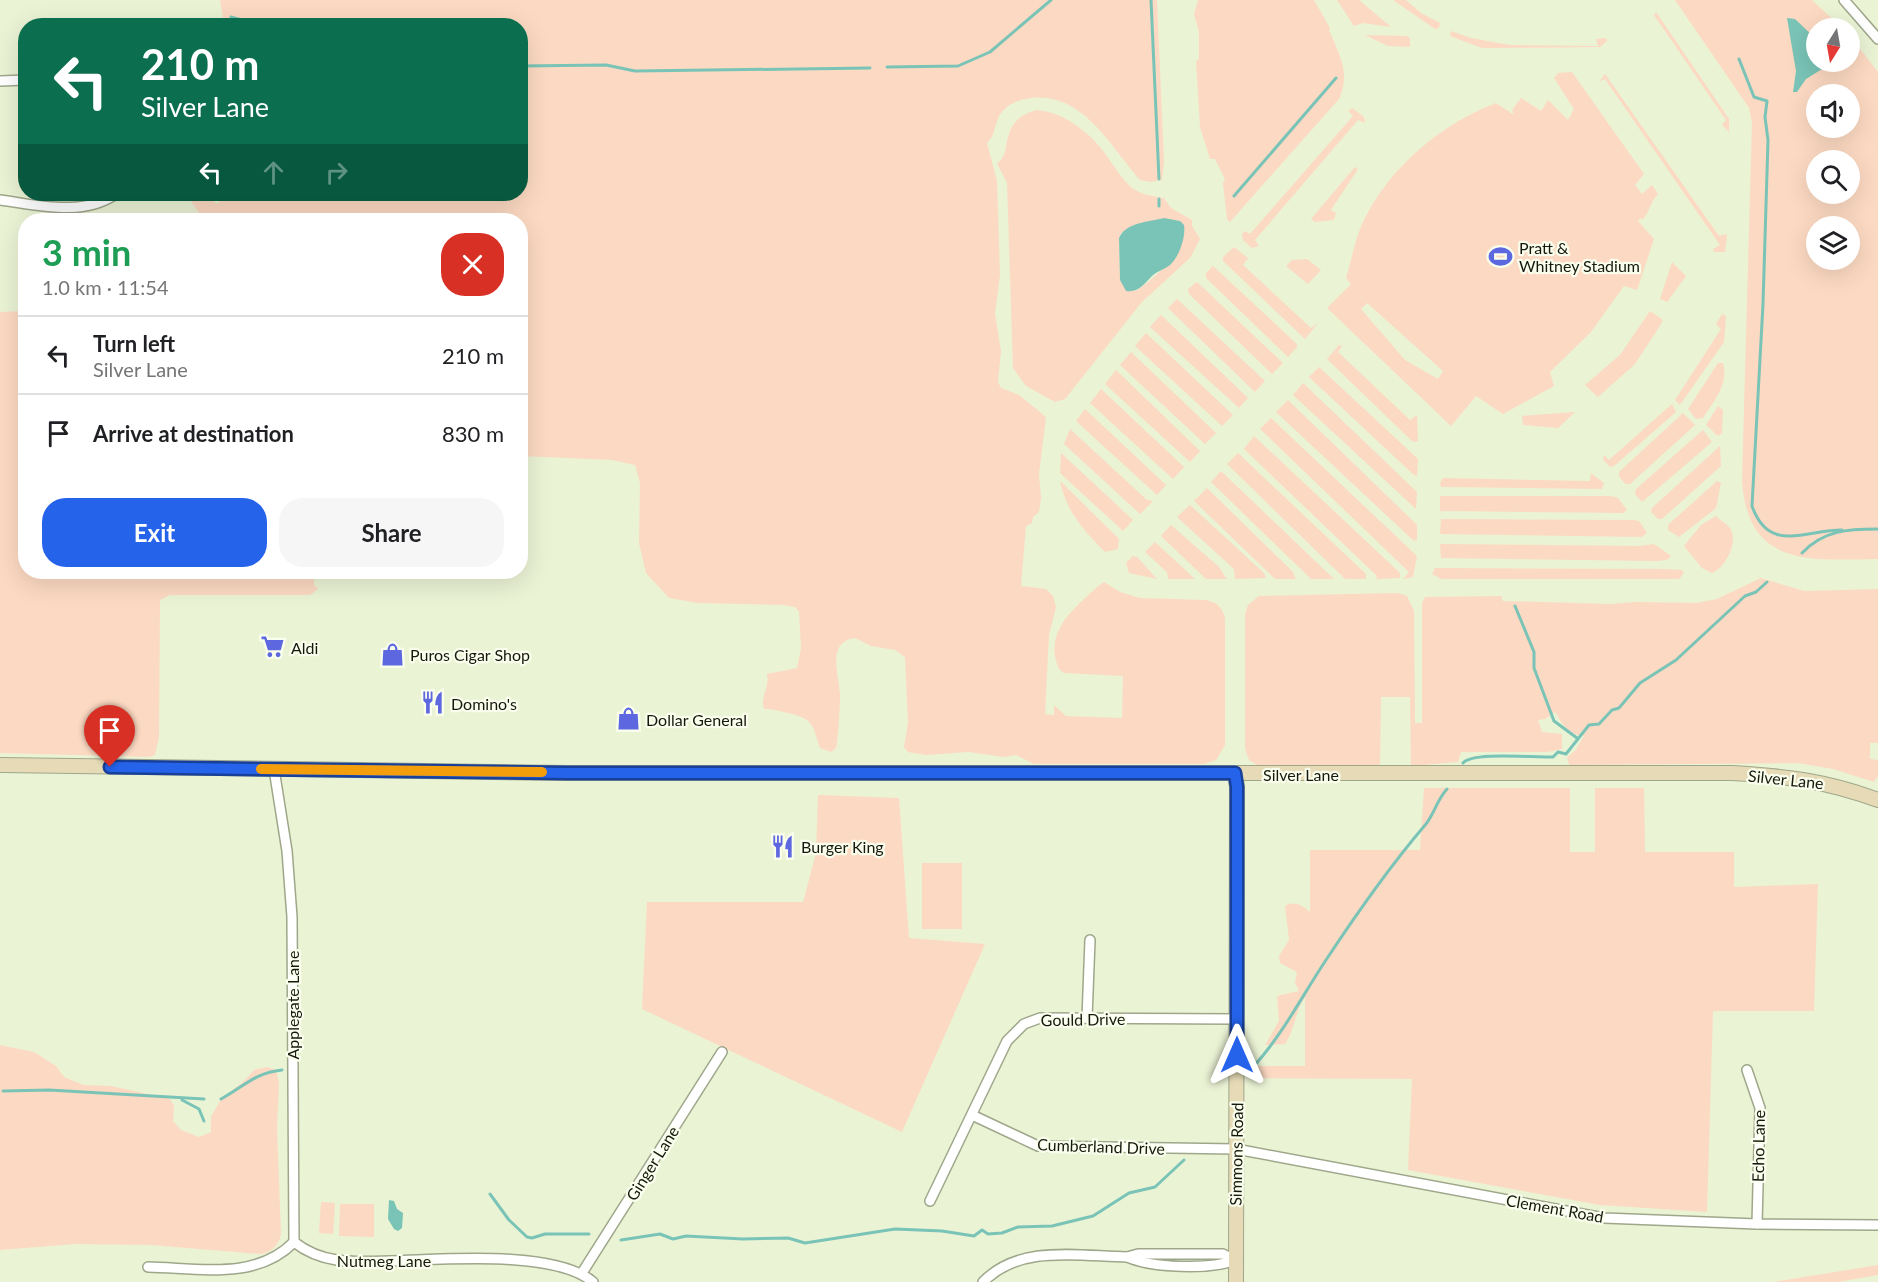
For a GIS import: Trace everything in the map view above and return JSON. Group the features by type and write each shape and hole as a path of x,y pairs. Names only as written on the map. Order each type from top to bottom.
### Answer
{"main road":[{"name":"Silver Lane","path":"0,765 567,773 1732,773 1793,776 1835,784 1878,800"},
{"name":"Simmons Road","path":"1235,773 1237,787 1236,1282"}],"street":[{"path":"1844,0 1878,39"},
{"path":"0,81 18,80"},
{"path":"0,200 72,208 92,205 101,201"},
{"name":"Applegate Lane","path":"274,769 287,851 291,918 294,1242"},
{"path":"1087,1018 1090,940"},
{"name":"Gould Drive","path":"930,1201 1013,1033 1024,1024 1040,1018 1237,1019"},
{"name":"Ginger Lane","path":"582,1273 722,1052"},
{"name":"Echo Lane","path":"1747,1070 1760,1108 1756,1224"},
{"name":"Cumberland Drive","path":"972,1115 1038,1146 1236,1149"},
{"name":"Clement Road","path":"1236,1149 1604,1218 1756,1224 1878,1225"},
{"path":"148,1267 238,1269 262,1265 280,1257 294,1242"},
{"name":"Nutmeg Lane","path":"294,1242 306,1252 338,1262 520,1261 555,1264 582,1273 592,1282"},
{"path":"983,1282 993,1272 1020,1258 1048,1255 1147,1258 1223,1254 1235,1260"}],"shaded area":[{"path":"220,0 1157,0 1164,162 1162,180 1150,182 1140,180 1094,124 1066,104 1049,98 1031,98 1009,106 999,116 993,135 987,143 997,181 1000,275 995,314 1001,351 998,382 1001,388 1019,395 1046,417 1039,474 1041,498 1039,512 1033,517 1032,523 1026,526 1021,586 1046,589 1053,596 1056,607 1049,635 1045,714 1054,715 1054,705 1066,716 1122,718 1123,676 1064,673 1059,668 1055,657 1055,646 1061,626 1074,609 1104,582 1120,592 1140,598 1206,600 1219,606 1225,618 1225,745 1216,760 1204,764 1034,764 1016,755 1004,757 968,752 926,755 908,752 904,747 908,723 905,657 895,650 871,646 855,638 840,646 837,653 839,715 836,748 831,752 820,748 813,728 807,720 788,713 764,709 767,674 797,668 801,648 799,612 795,607 698,603 669,598 646,573 639,543 640,483 635,465 612,460 528,456 528,213 199,213 191,201 213,201 217,204 220,201 528,201 528,18 223,18"},
{"path":"1198,0 1314,0 1330,28 1344,72 1339,99 1230,222 1227,219 1223,183 1225,179 1215,159 1210,159 1200,127 1196,61 1199,59 1199,32 1194,14"},
{"path":"1337,0 1359,0 1391,27 1363,23 1354,26"},
{"path":"1393,0 1406,0 1421,13 1440,23 1439,28 1435,29"},
{"path":"1675,0 1812,0 1831,18 1806,18 1806,72 1860,72 1860,49 1878,72 1878,559 1807,558 1787,553 1770,544 1756,530 1747,509 1742,480 1752,123 1749,108"},
{"path":"1656,12 1729,119 1729,132 1722,125 1726,120 1654,15"},
{"path":"1451,31 1471,38 1509,45 1598,46 1596,39 1606,38 1607,41 1600,47 1482,48 1450,36"},
{"path":"1365,35 1407,36 1410,38 1410,47 1388,46"},
{"name":"Pratt & Whitney Stadium","path":"1572,72 1644,174 1635,185 1642,194 1652,185 1658,194 1645,217 1638,221 1654,239 1637,290 1624,286 1591,332 1550,372 1554,386 1503,414 1476,396 1451,426 1327,308 1351,284 1346,278 1364,220 1388,182 1403,165 1437,135 1496,103 1514,115 1512,110 1521,98 1541,111 1548,100 1568,120 1574,109 1554,78 1558,73","holes":["1367,303 1443,371 1438,379 1405,360 1361,309"]},
{"path":"1605,74 1719,236 1727,234 1725,252 1714,252 1713,249 1720,245 1605,79 1599,82"},
{"path":"1352,108 1364,117 1365,123 1358,120 1255,240 1259,246 1252,248 1243,240 1242,234 1245,231 1250,234 1353,116 1348,111"},
{"path":"1036,110 1045,111 1063,117 1079,128 1100,147 1132,188 1143,194 1164,198 1171,208 1192,220 1192,226 1200,239 1190,258 1142,302 1065,399 1055,402 1026,386 1013,368 1007,183 997,163 1005,153 1015,122","holes":["1121,233 1179,251 1136,291 1120,280 1119,238"]},
{"path":"1355,167 1358,169 1331,210 1336,213 1334,220 1315,222 1311,219"},
{"path":"1234,247 1248,258 1243,265 1311,328 1318,323 1305,339 1223,261 1223,257"},
{"path":"1307,259 1321,270 1308,284 1286,266 1292,260"},
{"path":"1672,262 1686,276 1667,302 1660,299"},
{"path":"1213,266 1297,344 1288,357 1206,278 1206,273"},
{"path":"1197,282 1283,363 1272,374 1189,294 1188,289"},
{"path":"1177,299 1265,381 1255,392 1168,308"},
{"path":"18,311 18,579 314,579 314,585 318,589 310,595 170,595 160,600 159,737 155,755 149,757 0,753 0,312"},
{"path":"1650,311 1663,320 1661,324 1635,364 1598,397 1585,385 1620,355"},
{"path":"1722,314 1726,316 1724,342 1680,405 1675,400 1721,329 1716,324"},
{"path":"1161,315 1248,398 1239,408 1150,327"},
{"path":"1146,333 1233,415 1222,426 1135,346"},
{"path":"1339,345 1342,346 1338,352 1410,420 1417,415 1418,441 1413,442 1327,359"},
{"path":"1131,352 1216,433 1205,444 1120,365"},
{"path":"1718,363 1723,363 1722,385 1703,418 1696,419 1688,409"},
{"path":"1319,367 1418,459 1417,476 1309,377"},
{"path":"1116,370 1200,451 1190,462 1105,384"},
{"path":"1303,383 1417,492 1416,509 1293,395"},
{"path":"1101,389 1184,467 1173,479 1090,403"},
{"path":"1288,400 1417,525 1417,540 1414,541 1276,412"},
{"path":"1672,404 1676,412 1610,467 1603,459 1604,455 1609,460"},
{"path":"1718,406 1723,410 1722,433 1718,436 1706,425"},
{"path":"1085,409 1166,485 1157,495 1076,421"},
{"path":"1575,412 1558,428 1523,425 1522,416"},
{"path":"1683,413 1695,425 1630,484 1625,484 1619,472"},
{"path":"1271,418 1417,556 1413,577 1403,579 1409,572 1260,429"},
{"path":"1070,429 1147,500 1153,501 1140,514 1064,444"},
{"path":"1703,430 1712,442 1642,502 1635,494 1636,489"},
{"path":"1254,436 1400,573 1400,578 1376,579 1377,576 1244,449"},
{"path":"1720,446 1721,466 1662,519 1658,519 1651,512 1652,508"},
{"path":"1061,453 1133,520 1123,531 1060,473"},
{"path":"1238,453 1366,574 1366,579 1345,579 1227,464"},
{"path":"1221,471 1334,579 1311,579 1211,482"},
{"path":"1591,473 1604,483 1602,489 1441,487 1440,483 1443,478 1590,481"},
{"path":"1060,481 1119,539 1118,549 1105,552 1090,536 1071,511"},
{"path":"1717,481 1721,483 1716,508 1679,537 1668,530 1668,525"},
{"path":"1207,488 1293,572 1296,579 1275,579 1194,501"},
{"path":"1440,496 1611,496 1618,498 1627,510 1623,513 1440,511"},
{"path":"1190,505 1264,573 1266,578 1235,579 1234,569 1177,517"},
{"path":"1716,516 1732,531 1733,538 1727,559 1712,573 1702,568 1684,546 1701,525"},
{"path":"1441,519 1634,520 1639,521 1647,533 1642,537 1440,534"},
{"path":"1171,525 1219,567 1227,579 1206,579 1161,536"},
{"path":"1155,542 1195,579 1168,579 1167,572 1145,552"},
{"path":"1440,544 1639,546 1654,544 1671,556 1667,560 1656,561 1441,558"},
{"path":"1133,556 1137,557 1157,579 1129,573 1126,563"},
{"path":"1435,568 1665,569 1682,570 1684,573 1679,579 1441,579 1432,574"},
{"path":"1761,578 1804,591 1878,589 1878,743 1870,743 1870,759 1878,760 1878,776 1874,782 1833,769 1798,763 1569,765 1567,757 1575,751 1584,736 1570,731 1555,712 1545,719 1538,720 1542,732 1562,734 1562,749 1548,752 1461,752 1458,762 1411,766 1410,697 1381,697 1380,765 1257,765 1249,760 1245,749 1245,614 1248,605 1259,596 1398,593 1407,596 1414,611 1415,723 1422,723 1422,603 1425,597 1501,596 1503,601 1610,604 1696,603 1717,599"},
{"path":"1424,788 1570,788 1570,852 1595,852 1595,788 1644,788 1645,852 1734,852 1734,887 1818,884 1814,1011 1713,1011 1707,1212 1600,1205 1408,1170 1412,1079 1248,1078 1248,1066 1305,1066 1305,997 1285,1044 1265,1045 1279,1021 1277,996 1299,991 1295,982 1297,972 1280,963 1279,956 1289,940 1285,906 1295,904 1310,912 1310,850 1420,850"},
{"path":"818,795 899,798 909,938 985,944 902,1132 642,1009 647,902 803,902 816,853"},
{"path":"922,863 962,863 962,929 922,929"},
{"path":"0,1045 34,1052 56,1066 64,1077 84,1085 111,1086 170,1099 174,1106 173,1121 181,1130 199,1137 211,1132 211,1117 221,1099 254,1070 267,1067 276,1070 279,1083 277,1128 281,1234 276,1245 268,1252 260,1254 151,1245 75,1244 0,1250"},
{"path":"321,1202 335,1203 333,1234 319,1233"},
{"path":"340,1204 374,1204 374,1237 339,1236"},
{"path":"1878,1265 1878,1275 1838,1282 1774,1282"}],"water":[{"path":"1787,18 1795,19 1806,29 1806,72 1817,72 1806,79 1797,92 1793,92 1796,71"},
{"path":"1164,218 1180,221 1184,225 1183,241 1179,252 1170,265 1153,275 1141,287 1126,291 1120,280 1119,238 1132,226"},
{"path":"389,1200 394,1201 397,1209 403,1213 402,1228 398,1231 388,1219"}],"waterway":[{"path":"887,67 958,66 990,52 1051,0"},
{"path":"1151,0 1159,179"},
{"path":"1739,59 1754,97 1767,101 1763,304 1752,506 1759,521 1768,530 1778,535 1789,536 1842,530"},
{"path":"528,66 606,65 635,71 870,68"},
{"path":"1234,196 1336,78"},
{"path":"1159,199 1159,206"},
{"path":"1802,553 1810,545 1837,532 1878,529"},
{"path":"1463,763 1479,757 1553,757 1558,752 1566,754 1589,725 1599,724 1612,710 1619,708 1640,683 1676,660 1745,596 1756,592 1767,582"},
{"path":"1515,606 1534,652 1534,668 1554,721 1577,738"},
{"path":"1254,1066 1283,1028 1362,907 1426,824 1447,789"},
{"path":"221,1099 257,1077 282,1070"},
{"path":"3,1091 49,1090 204,1099"},
{"path":"182,1100 199,1109 204,1121"},
{"path":"621,1240 660,1234 673,1239 686,1236 743,1239 788,1238 805,1243 895,1229 942,1231 974,1236 982,1230 988,1234 1002,1233 1018,1227 1052,1226 1093,1216 1129,1193 1155,1187 1184,1160"},
{"path":"490,1194 509,1220 527,1237 532,1238 545,1234 589,1234"}],"slow traffic":[{"path":"261,769 542,772"}],"place":[{"name":"Pratt & Whitney Stadium","path":"1501,256"},
{"name":"Aldi","path":"273,647"},
{"name":"Puros Cigar Shop","path":"392,654"},
{"name":"Domino's","path":"433,703"},
{"name":"Dollar General","path":"628,719"},
{"name":"Burger King","path":"783,846"}],"route":[{"path":"110,767 567,773 1235,773 1237,787 1237,1055"}]}
